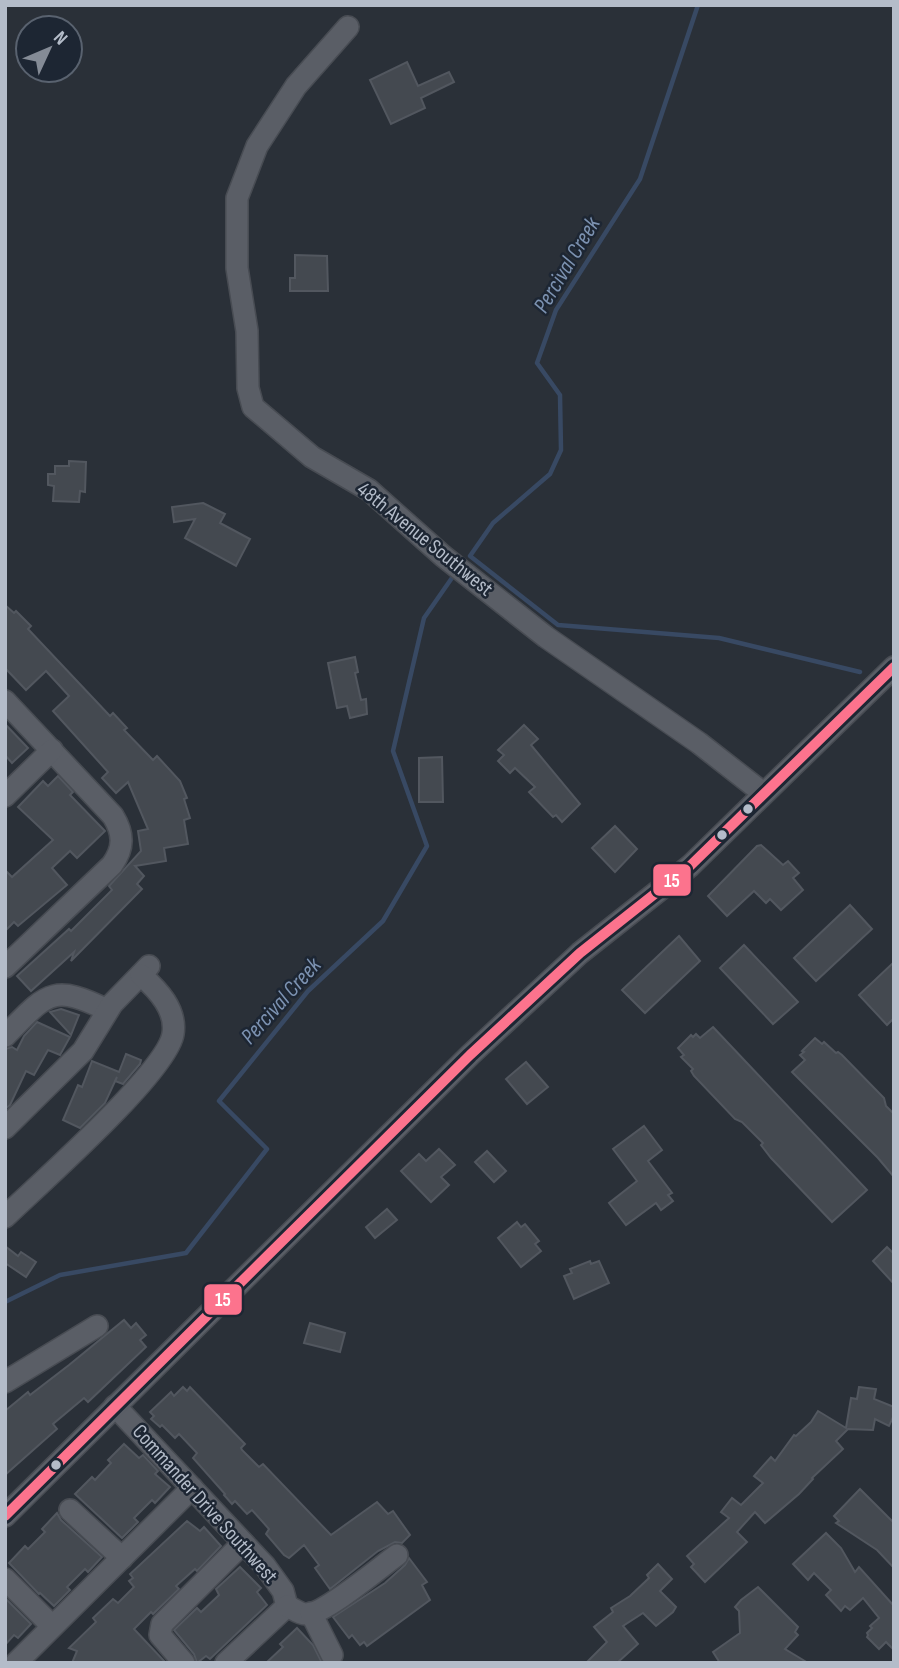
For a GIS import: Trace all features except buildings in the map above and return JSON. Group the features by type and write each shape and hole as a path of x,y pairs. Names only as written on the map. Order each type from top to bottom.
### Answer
{"street":[{"name":"48th Avenue Southwest","path":"348,27 296,86 257,146 237,198 237,268 247,331 248,388 253,407 312,457 369,490 443,556 546,637 699,743 763,793"},
{"path":"5,1516 470,1055 580,953 690,866 894,667"},
{"path":"5,701 113,816 120,828 122,841 119,854 112,865 5,967"},
{"path":"5,796 52,750"},
{"path":"5,1128 83,1051 107,1010 146,970 169,1008 173,1020 173,1036 165,1053 122,1103 5,1217"},
{"path":"5,1036 45,998 77,996 107,1010"},
{"path":"5,1382 97,1325"},
{"name":"Commander Drive Southwest","path":"116,1406 265,1566 283,1591 287,1606 226,1663"},
{"path":"16,1663 192,1488"},
{"path":"70,1510 122,1558"},
{"path":"184,1663 159,1635 162,1624 243,1543"},
{"path":"287,1606 304,1615 311,1614 397,1555"},
{"path":"5,1579 52,1626"},
{"path":"311,1614 332,1655"}],"waterway":[{"name":"Percival Creek","path":"698,5 640,179 556,310 537,363 560,395 561,450 550,474 493,523 470,556 558,625 719,638 860,672"},
{"name":"Percival Creek","path":"5,1302 60,1275 186,1253 267,1149 219,1101 308,991 383,921 427,846 393,751 424,618 454,575"}],"transit line":[{"name":"15","path":"5,1516 470,1055 580,953 690,866 894,667"}]}
